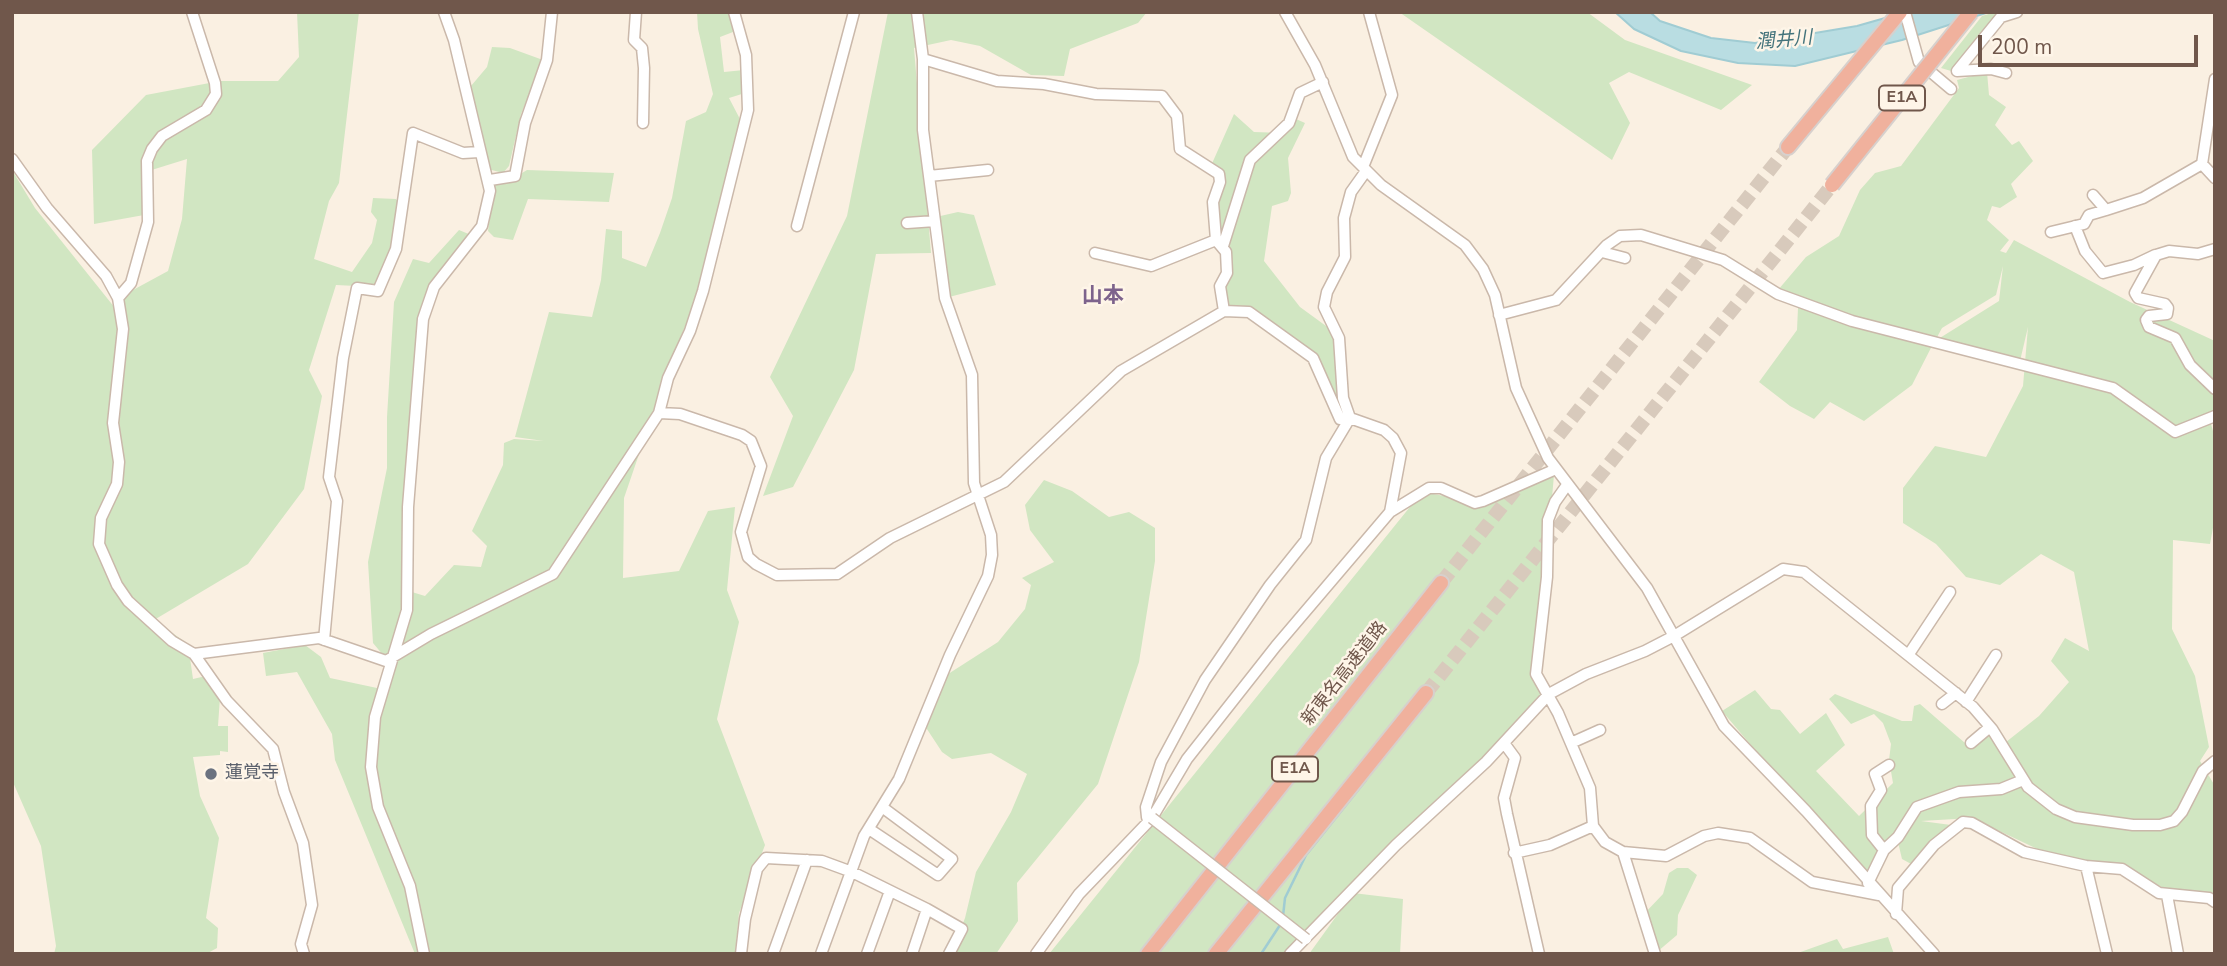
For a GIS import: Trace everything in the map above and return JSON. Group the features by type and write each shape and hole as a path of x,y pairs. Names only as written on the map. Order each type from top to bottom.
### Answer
{"highway":[{"path":"1788,147 1903,12"},
{"name":"E1A","path":"1832,185 1971,12"},
{"name":"新東名高速道路","path":"1148,954 1441,583"},
{"path":"1216,954 1426,692"}],"street":[{"path":"118,298 131,283 148,222 147,161 152,149 162,136 206,110 216,93 192,12"},
{"path":"425,954 410,886 378,807 371,767 375,717 407,610 408,507 423,319 434,287 482,226 489,203 490,180 479,152 454,40 444,12"},
{"path":"490,180 515,176 525,123 547,60 552,12"},
{"path":"636,12 634,40 642,48 644,68 643,123"},
{"path":"194,654 324,640 378,661 392,658 431,635 554,573 655,425 668,378 690,331 703,291 748,110 746,55 734,12"},
{"path":"797,226 854,12"},
{"path":"821,954 869,829 900,779 950,655 988,576 991,535 974,483 972,375 945,298 923,130 923,59 917,12"},
{"path":"1285,12 1301,36 1323,82 1345,143 1364,169 1465,245 1489,282 1516,388 1556,469 1647,588 1728,732 1806,811 1934,954"},
{"path":"1350,418 1343,398 1339,338 1324,307 1327,292 1345,257 1344,218 1351,192 1364,169 1392,94 1369,12"},
{"path":"1903,12 1919,62 1951,89"},
{"path":"2006,73 1991,69 1957,71 2001,17 2017,12"},
{"path":"923,59 997,81 1044,84 1096,94 1162,96 1177,116 1180,149 1219,174 1220,182 1213,202 1220,243 1228,268 1220,286 1224,311"},
{"path":"2202,164 2215,79"},
{"path":"1220,243 1251,160 1289,122 1300,93 1323,82"},
{"path":"324,640 337,501 329,477 343,358 357,288 378,291 396,248 413,133 463,153 479,152"},
{"path":"12,159 47,208 107,276 118,298 123,329 113,423 119,462 117,484 102,518 99,544 128,601 172,641 194,654 227,701 273,749 279,763 284,792 300,829 310,893 312,914 301,944 304,954"},
{"path":"2202,164 2215,178"},
{"path":"2051,232 2084,224 2089,215 2143,198 2202,164"},
{"path":"929,176 988,170"},
{"path":"2093,195 2106,210"},
{"path":"906,223 935,221"},
{"path":"2075,226 2085,251 2103,273 2134,265 2169,251 2198,254 2215,249"},
{"path":"1499,315 1556,300 1620,236 1641,235 1723,260 1777,294 1852,321 2113,388 2175,432 2215,416"},
{"path":"1095,253 1151,265 1220,243"},
{"path":"1602,252 1625,258"},
{"path":"2155,255 2136,293 2138,298 2165,304 2169,312 2149,316 2146,320 2149,327 2175,338 2190,365 2215,389"},
{"path":"659,413 680,415 742,435 751,441 761,466 741,532 748,557 765,571 777,575 837,575 890,538 979,497 1004,482 1121,371 1224,311 1249,312 1313,358 1340,419 1350,418 1384,430 1398,445 1401,453 1390,512"},
{"path":"1306,939 1152,818 1147,817 1146,807 1161,762 1205,680 1270,585 1306,540 1326,458 1350,418"},
{"path":"1036,954 1079,894 1152,818 1187,759 1276,646 1390,512 1429,488 1441,488 1475,503 1556,469"},
{"path":"1567,485 1555,502 1547,536 1547,577 1536,674 1549,694 1590,788 1593,826 1609,847 1623,852 1666,856 1704,836 1718,833 1760,843 1801,877 1812,882 1879,895"},
{"path":"1290,954 1396,845 1504,743 1549,694 1586,674 1645,651 1674,636 1773,573 1793,569 1804,572 1909,654 1966,702 1990,727 2023,780 2042,801 2075,817 2133,825 2160,825 2174,821 2182,812 2203,771 2215,761"},
{"path":"1909,654 1950,592"},
{"path":"1966,702 1996,655"},
{"path":"1942,704 1956,693"},
{"path":"1971,743 1990,727"},
{"path":"1571,743 1600,730"},
{"path":"1504,743 1515,758 1504,799 1514,853 1539,954"},
{"path":"1884,850 1872,835 1871,806 1881,790 1875,774 1889,765"},
{"path":"1868,883 1884,850 1898,837 1917,807 1959,792 2001,789 2023,780"},
{"path":"869,829 938,875 952,859 882,807"},
{"path":"1896,914 1898,888 1934,845 1963,822 1972,822 2024,852 2086,866 2122,869 2167,895 2209,898 2215,902"},
{"path":"1514,853 1550,845 1593,826"},
{"path":"1623,852 1655,954"},
{"path":"741,954 744,919 757,869 766,858 807,860 852,872 927,909 962,929 948,954"},
{"path":"773,954 807,860"},
{"path":"2086,866 2107,954"},
{"path":"866,954 890,891"},
{"path":"2167,895 2178,954"},
{"path":"912,954 927,909"}],"green space":[{"path":"297,12 359,12 339,183 329,201 314,259 352,272 372,243 377,220 371,212 373,198 396,199 399,203 391,248 376,287 336,285 309,370 322,396 304,489 248,564 154,620 188,644 193,679 206,676 220,697 218,726 228,726 228,752 220,751 220,755 193,757 200,796 219,838 206,918 218,928 217,948 206,954 54,954 56,946 41,846 12,780 12,170 35,208 115,308 133,290 168,271 182,219 187,159 142,173 144,215 94,224 92,150 146,95 220,81 278,81 299,57"},
{"path":"697,12 731,12 733,32 720,37 724,72 744,70 745,93 729,98 741,121 699,293 673,355 624,498 623,578 679,571 708,511 735,507 727,590 739,622 717,719 765,845 739,913 735,954 415,954 335,760 332,734 297,672 266,676 263,653 305,645 321,657 330,678 377,688 395,663 411,651 383,655 373,643 368,562 387,468 387,417 394,302 413,259 429,263 459,230 471,235 425,294 414,388 402,589 425,596 454,565 481,567 487,546 472,531 503,465 504,443 514,439 544,441 515,437 549,312 592,317 601,280 606,229 622,231 622,258 646,267 660,233 672,198 686,121 706,112 713,94 698,29"},
{"path":"888,12 1147,12 1138,23 1070,49 1064,76 1031,75 980,46 951,40 914,48 931,253 876,254 854,370 793,487 763,496 793,416 770,377 847,216"},
{"path":"1399,12 1587,12 1625,40 1752,85 1721,110 1629,72 1609,83 1630,123 1612,160"},
{"path":"1995,12 2010,12 1999,15 1951,71 1941,68 1982,16"},
{"path":"492,47 510,48 543,60 521,114 509,166 503,173 488,169 471,86 487,67"},
{"path":"1987,72 1989,95 2006,107 1995,125 2012,145 2019,141 2033,161 2011,184 2017,197 2000,208 1992,206 1987,220 2009,240 2000,251 2006,253 2014,240 2130,302 2215,341 2215,412 2211,424 2215,438 2215,517 2210,544 2173,540 2172,629 2195,676 2209,747 2200,761 2215,786 2215,895 2167,890 2122,865 2050,855 1972,818 1921,821 1951,825 1913,865 1902,859 1897,838 1868,883 1722,711 1755,690 1771,709 1780,710 1800,734 1826,713 1845,745 1816,771 1859,816 1893,783 1889,760 1891,744 1883,723 1874,714 1851,724 1829,699 1835,694 1902,721 1912,721 1914,706 1920,704 1965,743 1989,731 2009,757 2006,742 2039,716 2069,682 2051,661 2065,638 2089,651 2074,572 2041,554 2000,585 1966,577 1936,544 1903,523 1903,488 1935,446 1986,457 2023,386 2028,327 2020,361 1934,342 1912,385 1864,421 1830,402 1814,419 1790,406 1759,382 1797,330 1798,308 1778,290 1806,257 1839,236 1860,190 1875,173 1901,166 1959,88 1957,80","holes":["2003,266 1999,301 1935,341 1942,328 1996,295"]},
{"path":"1234,114 1254,132 1284,133 1296,119 1305,123 1288,158 1291,193 1288,201 1272,206 1264,261 1300,307 1337,334 1348,415 1338,414 1313,358 1249,312 1224,311 1227,273 1215,221 1219,174 1210,168"},
{"path":"527,170 614,173 609,202 528,199 513,240 494,237 488,231 494,187 498,181 509,181"},
{"path":"958,212 974,215 996,285 945,298 936,217"},
{"path":"1554,475 1537,666 1546,690 1498,743 1285,954 1049,954 1422,492 1467,500"},
{"path":"1044,480 1072,491 1109,517 1129,512 1155,528 1155,561 1139,662 1098,784 1017,883 1018,921 996,954 951,954 965,918 976,872 1011,812 1027,774 991,753 952,759 942,752 923,723 931,685 998,642 1025,609 1031,585 1022,578 1054,562 1030,530 1025,505"},
{"path":"1677,868 1688,868 1697,875 1678,915 1677,935 1657,952 1643,915 1663,894 1669,873"},
{"path":"1353,893 1403,899 1400,954 1309,954"},
{"path":"1888,937 1894,954 1795,954 1837,939 1843,949"}],"water":[{"name":"潤井川","path":"1615,12 1650,12 1660,21 1711,38 1755,43 1857,26 1906,12 1989,12 1902,40 1795,66 1738,63 1681,51 1634,29"}],"waterway":[{"path":"1283,916 1285,898 1306,855 1366,780"},
{"path":"1261,954 1282,922"}],"tunnel":[{"path":"1441,583 1788,147"},
{"path":"1426,693 1832,185"}],"place":[{"name":"蓮覚寺","path":"211,774"}],"district":[{"name":"山本","path":"1103,297"}]}
